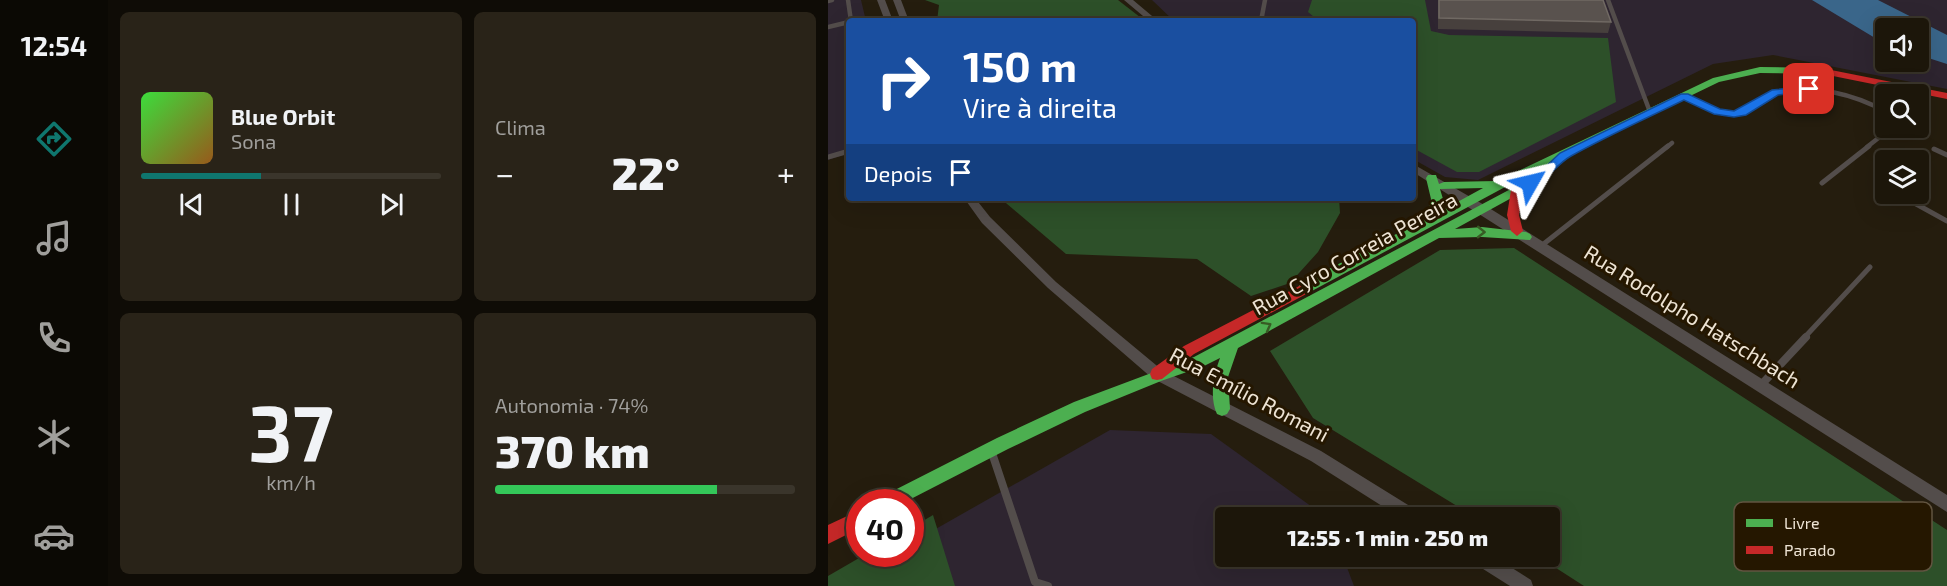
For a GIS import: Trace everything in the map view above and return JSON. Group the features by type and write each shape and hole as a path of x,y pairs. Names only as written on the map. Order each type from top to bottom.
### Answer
{"street":[{"path":"881,0 888,18"},
{"path":"897,0 905,18"},
{"path":"1128,0 1150,18"},
{"name":"Rua Cyro Correia Pereira","path":"915,489 1065,411 1157,374 1199,362 1435,227 1470,201 1531,168 1564,155 1723,78 1768,69 1845,76 1947,96"},
{"name":"Rua Cyro Correia Pereira","path":"1157,374 1189,350 1435,227 1482,209 1543,176 1564,155"},
{"name":"Rua Rodolpho Hatschbach","path":"1416,169 1947,504"},
{"path":"1432,178 1437,199 1435,227 1522,234 1513,215 1517,190"},
{"path":"1444,186 1502,184"},
{"name":"Rua Emílio Romani","path":"971,201 986,220 1052,285 1157,374 1316,456 1398,507"},
{"path":"1222,409 1221,377 1232,345"},
{"path":"828,535 846,525"},
{"path":"1495,567 1525,586"}],"lane":[{"path":"848,0 851,18"},
{"path":"1262,18 1265,0"},
{"path":"1608,0 1650,112"},
{"path":"828,27 846,22"},
{"path":"1684,96 1718,112 1734,114 1742,112 1776,92 1809,89 1855,98 1875,107"},
{"path":"1822,183 1878,138"},
{"path":"1541,246 1672,143"},
{"path":"1934,149 1947,155"},
{"path":"828,157 846,152"},
{"path":"1916,204 1947,221"},
{"path":"1761,386 1870,267"},
{"path":"991,449 1035,582 1048,586"}],"shaded area":[{"path":"828,0 861,0 865,18 846,18 846,154 828,160"},
{"path":"1152,0 1947,0 1947,89 1773,55 1713,64 1478,180 1445,177 1416,161 1416,18 1171,18"},
{"path":"1110,430 1211,434 1312,507 1215,507 1215,567 1347,567 1354,586 831,586 878,567 924,567 924,536"}],"green space":[{"path":"925,0 1118,0 1141,18 937,18 939,5"},
{"path":"1312,0 1425,0 1431,31 1449,35 1608,38 1616,102 1479,172 1457,172 1416,150 1416,18 1315,18 1308,12"},
{"path":"1004,201 1339,201 1340,213 1318,252 1290,283 1251,296 1197,259 1066,254"},
{"path":"1514,248 1904,502 1734,502 1734,571 1932,571 1932,520 1947,530 1947,586 1584,586 1555,567 1560,567 1560,507 1459,507 1313,418 1270,351 1440,250"},
{"path":"933,515 955,586 828,586 828,576 846,566 924,567 924,520"}],"water":[{"path":"1812,0 1878,0 1913,18 1875,18 1875,38"},
{"path":"1929,26 1947,35 1947,64 1929,58"}],"building":[{"path":"1439,0 1603,0 1611,22 1439,18"}],"traffic: fast":[{"path":"1305,288 1531,168 1716,80 1760,70 1821,71"},
{"path":"1432,178 1437,199 1433,220"},
{"path":"1444,186 1494,184"},
{"path":"914,489 1002,443 1079,407 1199,362 1522,187"},
{"path":"1441,234 1482,232 1526,237"},
{"path":"1222,409 1221,377 1232,345"}],"traffic: jam":[{"path":"1821,71 1947,96"},
{"path":"1517,190 1513,215 1517,231"},
{"path":"1157,374 1189,350 1305,288"},
{"path":"828,535 846,525"}],"route":[{"path":"1530,183 1543,176 1564,155 1684,96 1718,112 1734,114 1742,112 1776,92 1809,89"}]}
